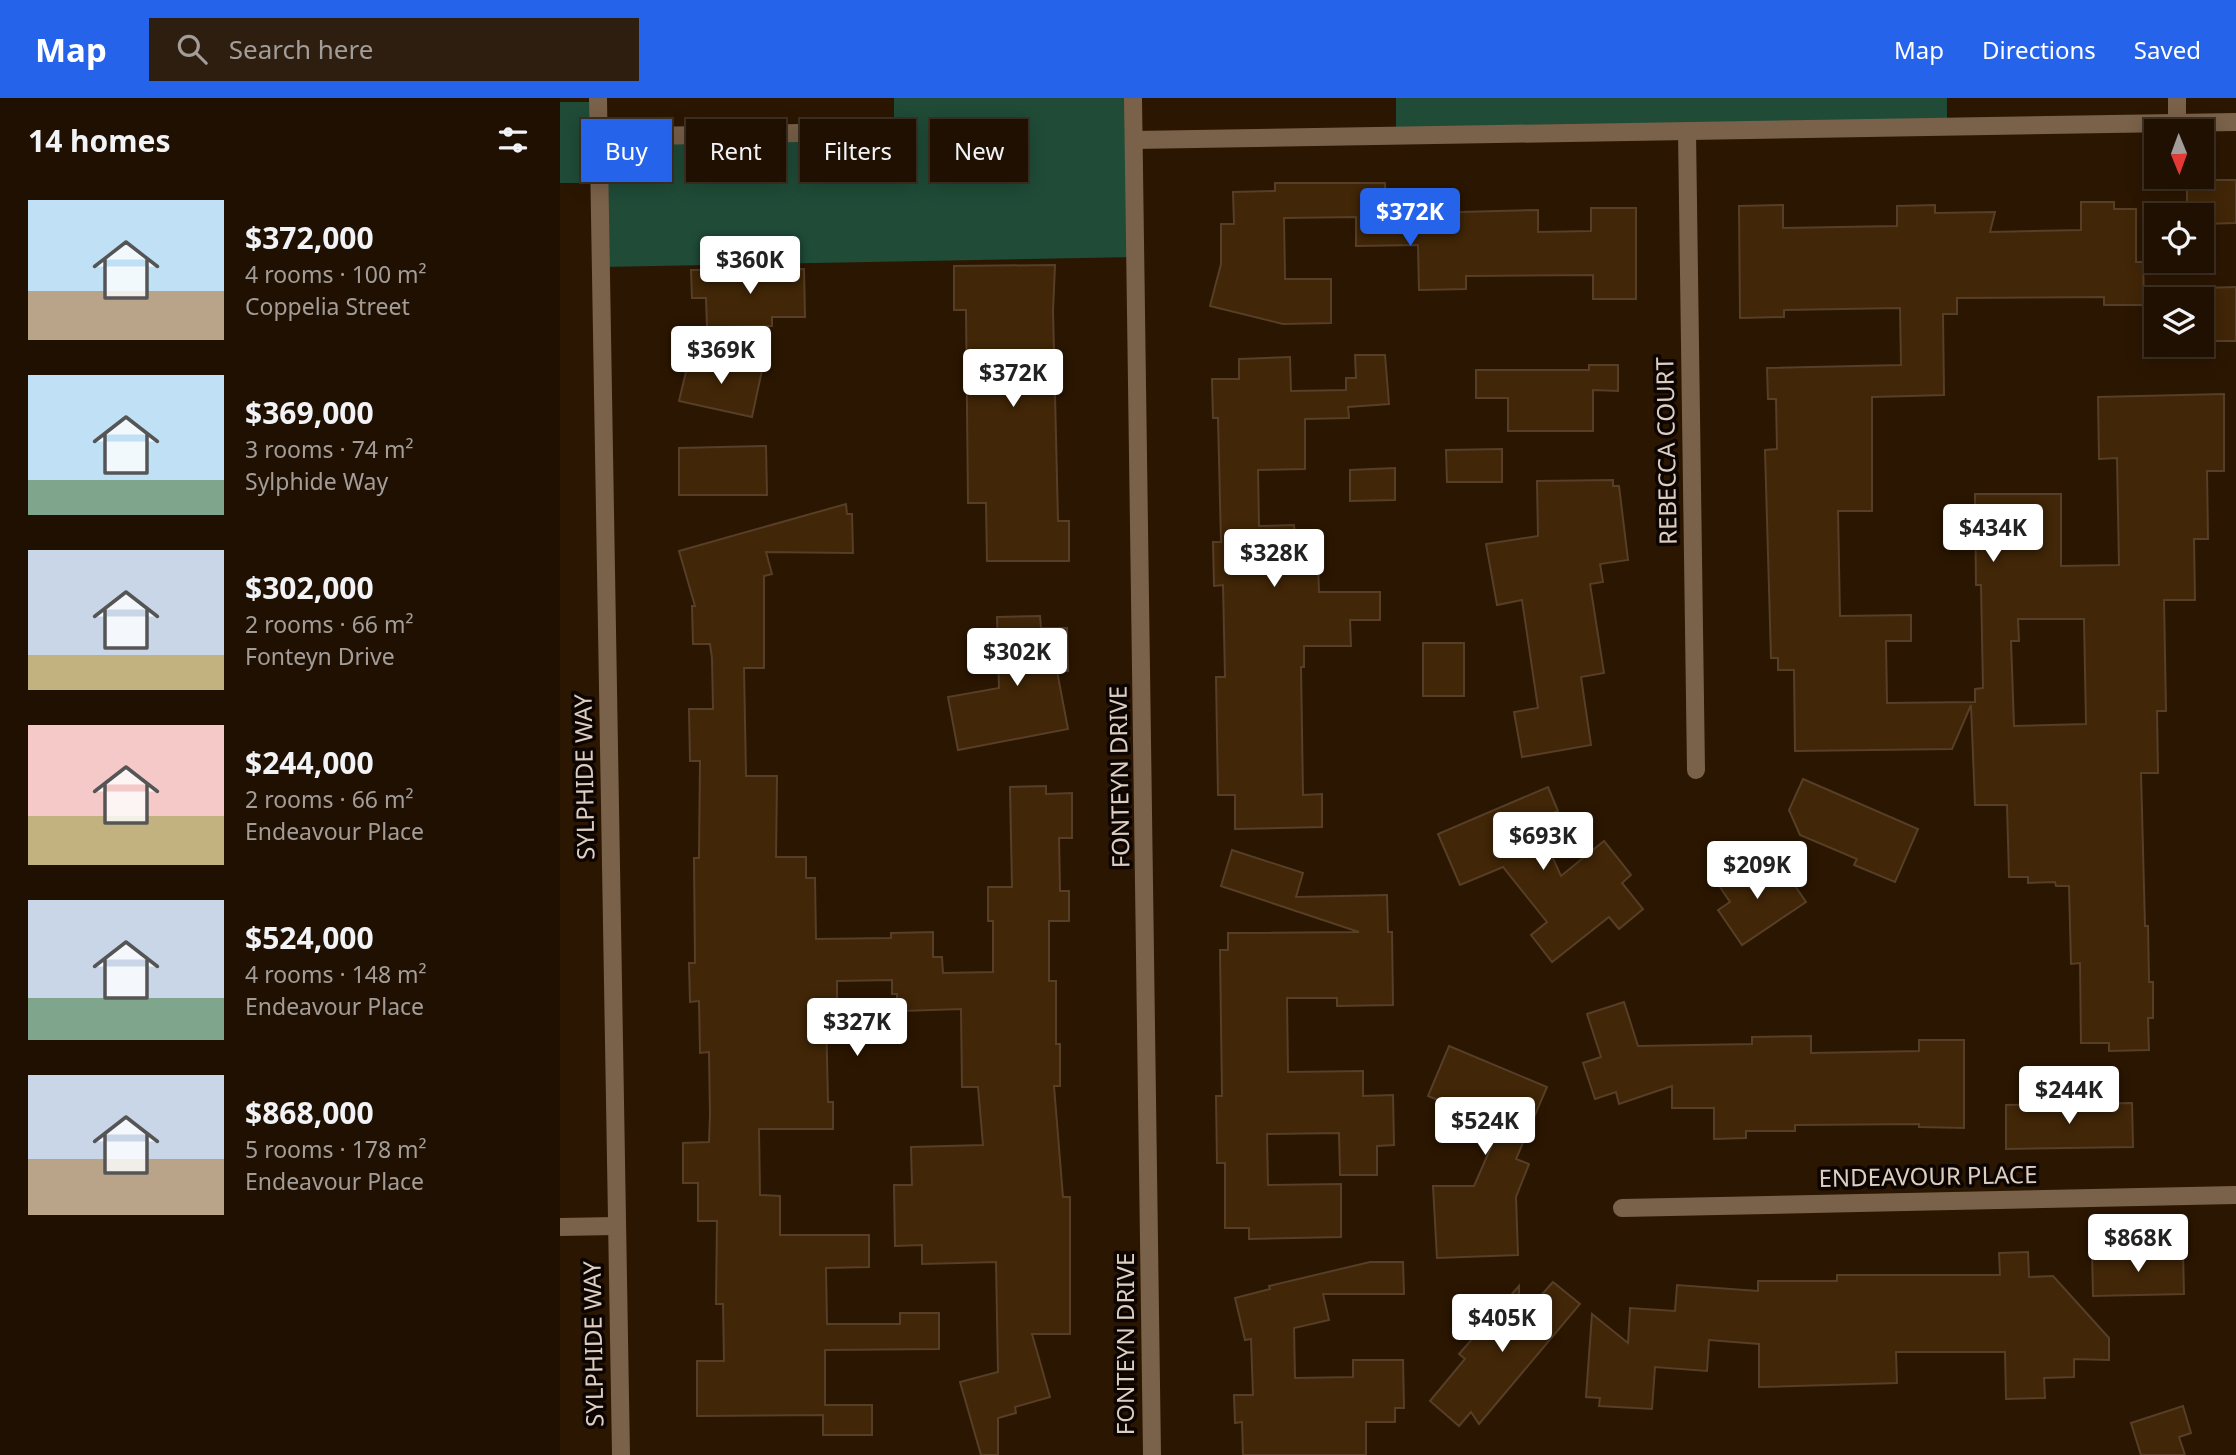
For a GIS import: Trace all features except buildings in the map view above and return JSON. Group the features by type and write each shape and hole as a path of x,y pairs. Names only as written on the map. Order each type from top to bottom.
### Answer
{"street":[{"name":"SYLPHIDE WAY","path":"598,98 599,119"},
{"name":"FONTEYN DRIVE","path":"1133,98 1152,1455"},
{"path":"2177,98 2177,119"},
{"path":"2214,122 2236,122"},
{"path":"1134,140 2144,123"},
{"name":"REBECCA COURT","path":"1688,131 1696,770"},
{"path":"672,136 800,133"},
{"name":"SYLPHIDE WAY","path":"600,182 621,1455"},
{"name":"ENDEAVOUR PLACE","path":"1622,1208 2236,1195"},
{"path":"560,1227 616,1226"}],"green space":[{"path":"894,98 1133,98 1137,257 601,267 600,183 560,183 560,102 599,102 599,119 581,119 581,182 672,182 672,135 686,135 686,182 786,182 786,133 800,132 800,182 916,182 916,119 894,119"},
{"path":"1396,98 1947,98 1947,126 1396,136"}]}
